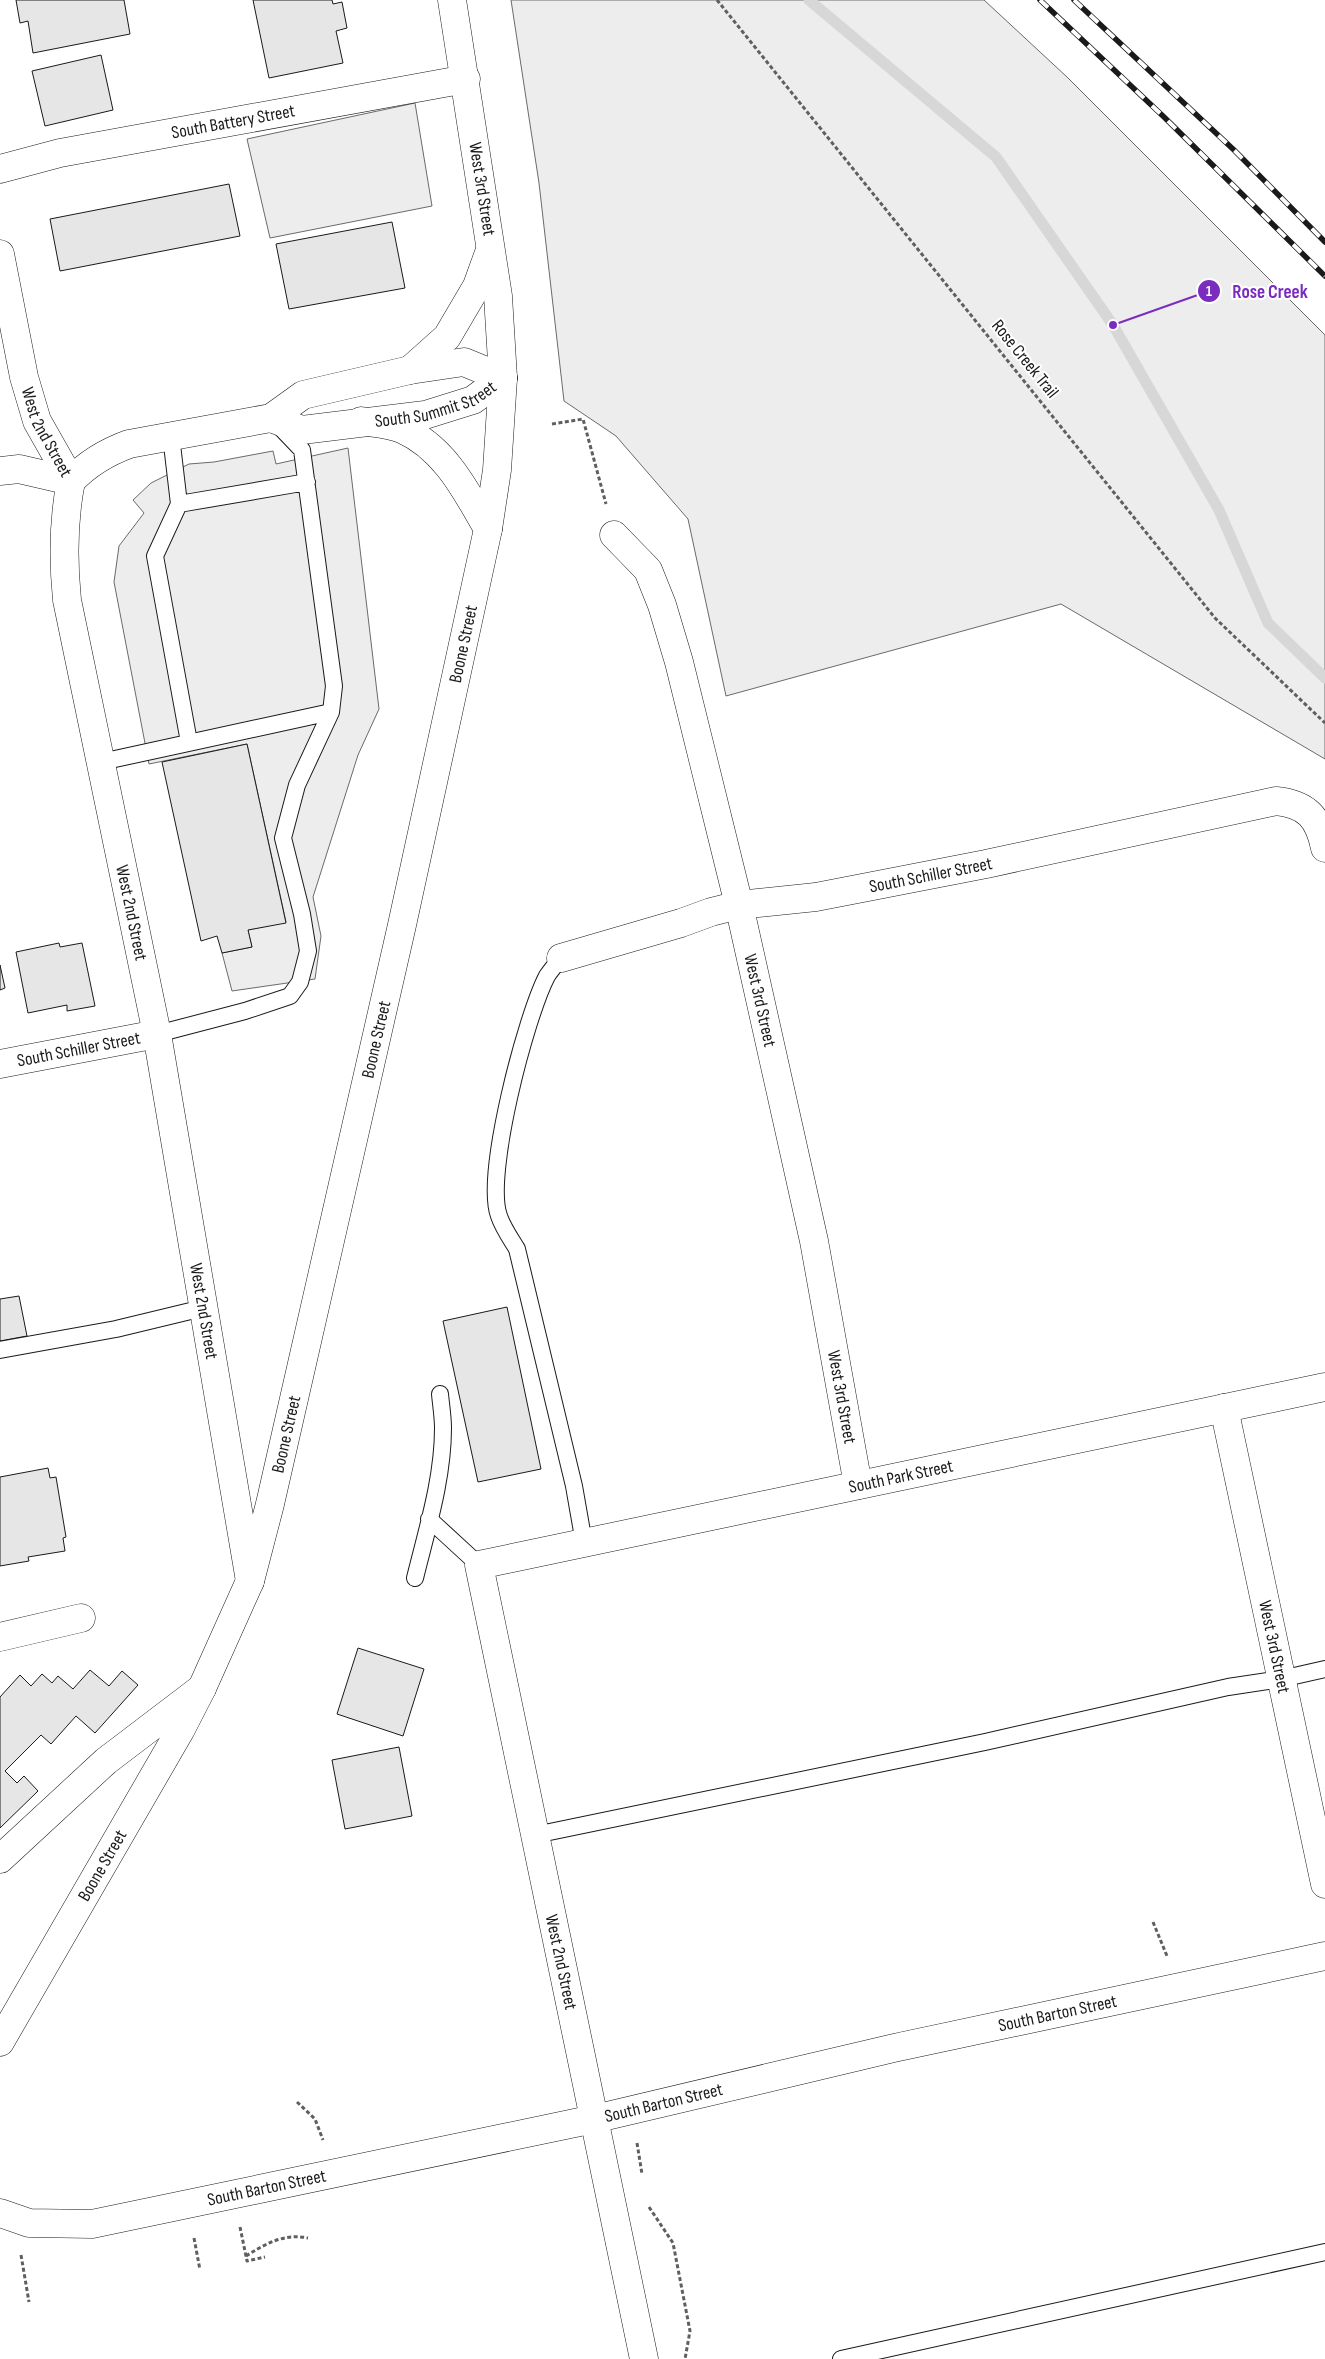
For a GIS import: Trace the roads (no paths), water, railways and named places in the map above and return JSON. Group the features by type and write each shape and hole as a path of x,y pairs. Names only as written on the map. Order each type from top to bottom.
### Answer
{"street":[{"name":"West 3rd Street","path":"452,0 466,79 498,296 503,378"},
{"name":"South Battery Street","path":"0,169 60,153 466,79"},
{"path":"410,370 447,337 477,286 491,246"},
{"name":"West 2nd Street","path":"0,254 24,377 38,421 71,481 65,513 64,569 68,600 157,1034 250,1581"},
{"name":"South Summit Street","path":"71,481 84,468 112,450 129,444 271,418 303,396 410,370 464,362 503,378"},
{"name":"South Summit Street","path":"271,418 302,430 361,421 425,415 473,400 503,378"},
{"name":"Boone Street","path":"0,2042 181,1729 235,1619 250,1581 270,1504 402,925 488,529 497,470 503,378"},
{"path":"361,421 401,428 432,448 462,484 488,529"},
{"path":"0,471 19,468 71,481"},
{"name":"West 3rd Street","path":"614,534 648,570 662,605 739,905 814,1241 858,1486"},
{"name":"South Schiller Street","path":"561,958 739,905 816,897 996,862 1276,801 1291,802 1302,807 1315,819 1323,835 1325,848"},
{"name":"South Schiller Street","path":"0,1064 157,1034"},
{"name":"South Park Street","path":"479,1565 1325,1387"},
{"name":"West 3rd Street","path":"1224,1408 1325,1884"},
{"name":"West 2nd Street","path":"479,1565 644,2359"},
{"path":"0,1637 81,1618"},
{"name":"Boone Street","path":"0,1859 106,1761 202,1688"},
{"name":"South Barton Street","path":"0,2214 29,2223 92,2224 594,2119 894,2048 1325,1956"}],"lane":[{"path":"157,1034 245,1012 290,996 300,982 308,951 302,914 283,838 297,785 331,712 334,686 302,450 271,418"},
{"path":"171,436 179,504 155,556 189,742"},
{"path":"179,504 307,482"},
{"path":"101,762 331,712"},
{"path":"561,958 544,985 533,1011 516,1069 498,1158 495,1186 498,1216 517,1250 574,1486 584,1543"},
{"path":"0,1350 116,1329 203,1308"},
{"path":"415,1578 436,1495 443,1428 440,1394"},
{"path":"429,1519 479,1565"},
{"path":"535,1835 975,1744 1228,1687 1282,1679 1325,1669"},
{"path":"841,2359 1325,2252"}],"waterway":[{"path":"809,0 996,157 1113,325 1219,510 1268,623 1325,678"}],"railway":[{"path":"1040,0 1164,117 1325,276"},
{"path":"1074,0 1234,150 1325,242"}],"place":[{"name":"Rose Creek","path":"1113,325"}]}
